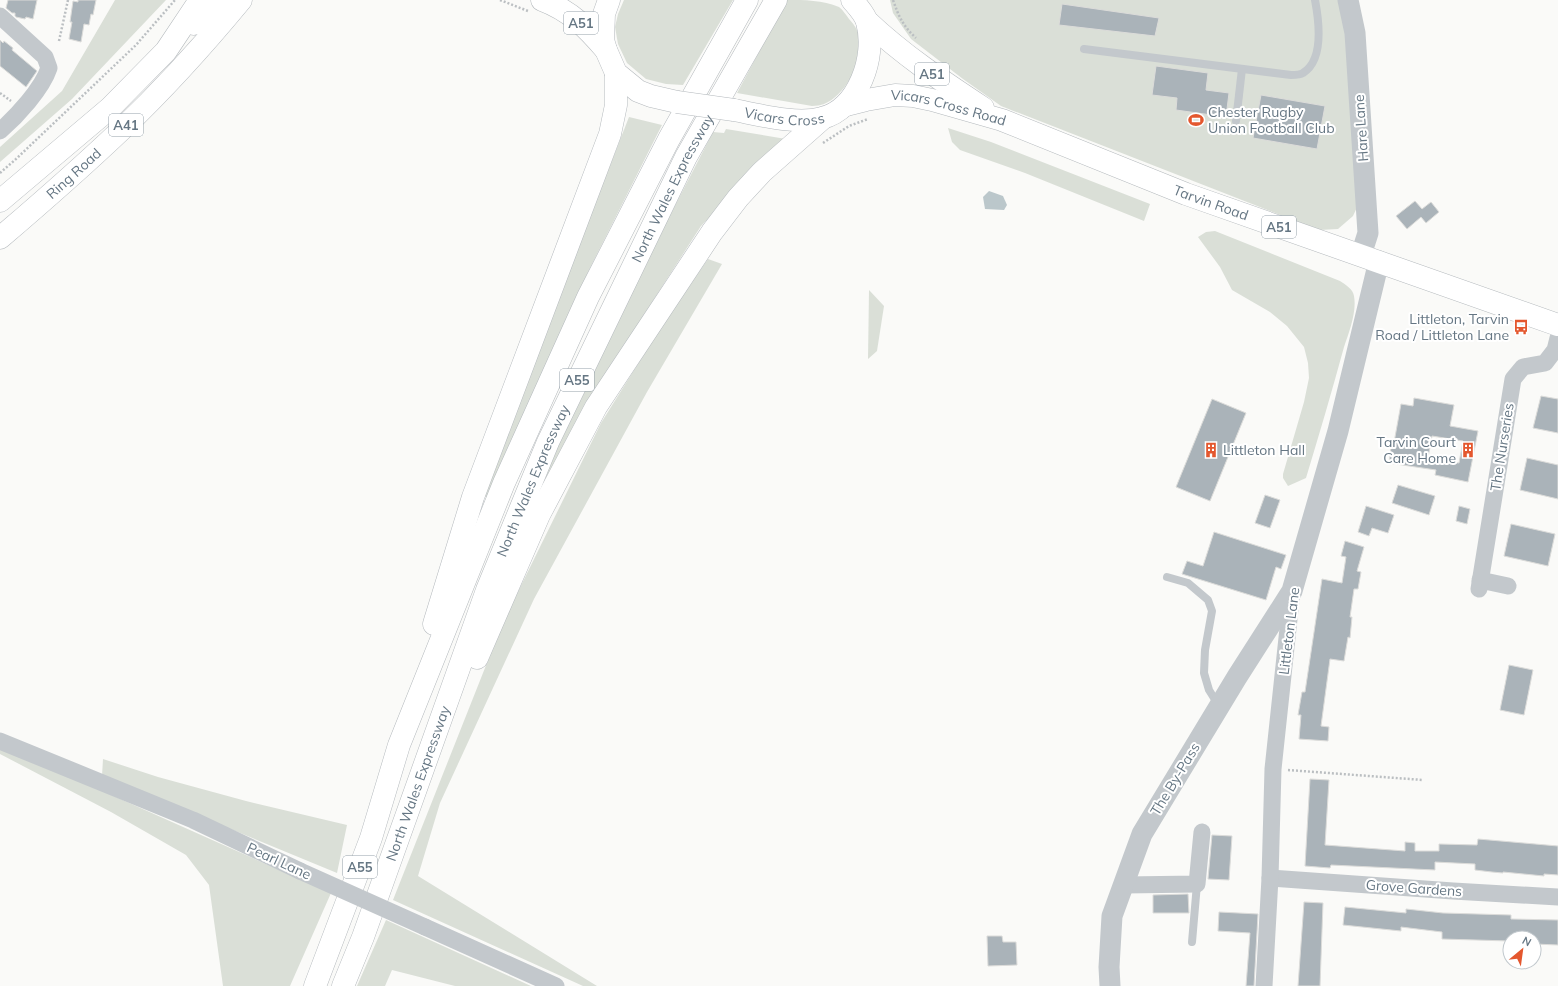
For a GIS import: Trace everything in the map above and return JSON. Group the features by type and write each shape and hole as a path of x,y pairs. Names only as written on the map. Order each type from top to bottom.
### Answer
{"highway":[{"name":"Ring Road","path":"0,201 110,108 166,51 200,0"},
{"path":"166,51 219,0"},
{"name":"Ring Road","path":"0,238 58,189 121,131 202,47 241,0"},
{"name":"A51","path":"542,0 568,12 585,26 606,50"},
{"name":"Vicars Cross","path":"609,0 604,14 602,28 606,50 616,73 638,91 651,96 677,102 788,119 807,120 822,118 836,113 846,105 856,91 867,63 869,35 860,8"},
{"name":"North Wales Expressway","path":"315,986 371,838 399,745 504,483 588,297 669,139 747,0"},
{"name":"North Wales Expressway","path":"343,986 363,937 487,590 548,442 686,157 776,0"},
{"name":"Vicars Cross Road","path":"860,8 885,38 925,70 1002,120"},
{"path":"399,745 426,648 473,497 610,134 616,105 616,73"},
{"name":"Vicars Cross Road","path":"846,105 886,96 913,96 1002,120"},
{"path":"419,778 460,698 539,514 596,407 712,232 738,198 762,172 822,118"},
{"name":"Tarvin Road","path":"1002,120 1186,194 1558,325"}],"street":[{"name":"Hare Lane","path":"1348,0 1355,33 1370,258"},
{"path":"0,16 45,57 50,68 46,79 13,119 2,126"},
{"name":"Littleton Lane","path":"1264,986 1270,878 1273,769 1292,591 1338,430 1370,258"},
{"name":"The Nurseries","path":"1508,586 1479,585 1513,378 1522,367 1545,363 1555,350 1558,338"},
{"name":"The By-Pass","path":"1110,986 1108,967 1112,916 1142,834 1292,591"},
{"name":"Pearl Lane","path":"0,741 193,820 556,986"},
{"path":"1124,885 1197,884 1202,832"},
{"name":"Grove Gardens","path":"1270,878 1558,897"}],"lane":[{"path":"1084,49 1291,75 1302,74 1313,63 1317,51 1318,31 1315,0"},
{"path":"1236,121 1242,69"},
{"path":"1167,577 1188,583 1208,600 1212,611 1205,650 1204,673 1209,690 1219,707"},
{"path":"1192,942 1197,884"}],"path":[{"path":"60,41 68,0"},
{"path":"0,173 136,45 175,0"},
{"path":"1273,769 1423,780"}],"shaded area":[{"path":"115,0 166,0 72,99 0,162 0,147 62,91"},
{"path":"624,0 733,0 683,85 666,84 646,79 627,63 618,44 615,27 618,14"},
{"path":"787,0 807,0 839,7 853,24 860,36 861,51 855,69 845,87 831,100 824,104 812,106 737,93"},
{"name":"Chester Rugby Union Football Club","path":"890,0 1339,0 1350,34 1360,201 1353,216 1338,229 1319,230 1001,106 911,39 893,13"},
{"path":"629,117 662,125 590,268 524,414 489,498 481,495"},
{"path":"948,128 991,142 1150,204 1144,221 1025,173 960,150 952,142"},
{"path":"726,129 786,139 701,226 620,352 525,533 549,461 633,287 713,132 724,133"},
{"path":"989,191 1003,196 1007,205 1004,210 985,209 983,197"},
{"path":"1215,231 1340,281 1349,287 1353,294 1355,302 1352,322 1306,478 1288,486 1283,478 1283,474 1304,402 1309,378 1308,363 1304,347 1287,326 1270,312 1232,290 1220,267 1198,237 1206,232"},
{"path":"708,259 722,264 647,392 534,599 440,803 418,876 597,986 583,986 393,900 504,620 601,423 666,319"},
{"path":"869,290 884,306 877,351 868,359"},
{"path":"0,749 15,752 331,893 290,986 223,986 209,885 186,855 111,812 0,754"},
{"path":"103,759 158,777 246,801 347,825 337,873 102,776"},
{"path":"386,920 531,986 455,986 392,970 385,986 357,986"}],"building":[{"path":"8,0 37,0 33,19 16,17 15,13 12,13 6,8"},
{"path":"78,0 96,0 89,25 84,24 81,42 69,39 72,22 70,22 73,1 78,2"},
{"path":"1062,4 1159,18 1155,36 1059,25"},
{"path":"0,40 3,43 4,41 13,48 12,50 37,71 26,87 0,66"},
{"path":"1156,66 1208,73 1206,90 1229,93 1226,117 1176,110 1177,98 1152,95"},
{"path":"1261,95 1325,106 1317,149 1253,138"},
{"path":"1415,201 1422,209 1431,202 1439,212 1426,223 1421,217 1407,229 1396,216"},
{"path":"1541,396 1558,399 1558,433 1533,428"},
{"path":"1414,398 1454,405 1450,426 1478,431 1468,482 1435,475 1436,470 1389,463 1391,447 1393,448 1401,404 1413,406","holes":["1432,436 1463,441 1459,463 1428,458"]},
{"name":"Littleton Hall","path":"1212,399 1246,413 1210,501 1176,487"},
{"path":"1527,458 1558,465 1558,499 1520,490"},
{"path":"1398,485 1435,496 1429,515 1392,503"},
{"path":"1265,495 1280,500 1270,528 1255,523"},
{"path":"1366,506 1394,515 1388,533 1372,528 1369,536 1358,532"},
{"path":"1459,506 1470,509 1467,524 1456,521"},
{"path":"1511,524 1555,534 1548,566 1504,556"},
{"path":"1214,532 1286,555 1281,569 1276,567 1266,600 1182,574 1187,561 1203,566"},
{"path":"1345,541 1364,547 1357,571 1361,572 1358,589 1354,589 1350,617 1352,617 1350,638 1348,637 1344,661 1330,659 1321,726 1329,727 1328,741 1299,739 1301,715 1298,715 1302,692 1305,692 1322,579 1342,583 1346,557 1341,556"},
{"path":"1509,665 1533,670 1524,715 1500,710"},
{"path":"1310,779 1329,780 1325,845 1405,851 1405,842 1415,843 1415,851 1439,851 1439,844 1477,845 1478,839 1558,846 1558,875 1544,874 1544,876 1492,872 1475,870 1475,864 1435,862 1435,870 1331,865 1330,868 1305,866"},
{"path":"1212,835 1232,836 1229,880 1208,879"},
{"path":"1188,894 1189,913 1153,913 1153,895"},
{"path":"1304,902 1323,903 1320,986 1298,986"},
{"path":"1345,907 1406,913 1406,909 1443,913 1511,915 1511,919 1558,920 1558,945 1542,944 1542,930 1502,930 1502,941 1442,939 1442,932 1401,927 1401,931 1343,925"},
{"path":"1219,912 1258,914 1254,986 1246,986 1250,933 1218,931"},
{"path":"987,936 1002,936 1003,942 1016,942 1017,965 988,966"}],"place":[{"name":"Chester Rugby Union Football Club","path":"1196,120"},
{"name":"Littleton, Tarvin Road / Littleton Lane","path":"1521,327"},
{"name":"Littleton Hall","path":"1211,450"},
{"name":"Tarvin Court Care Home","path":"1468,450"}]}
